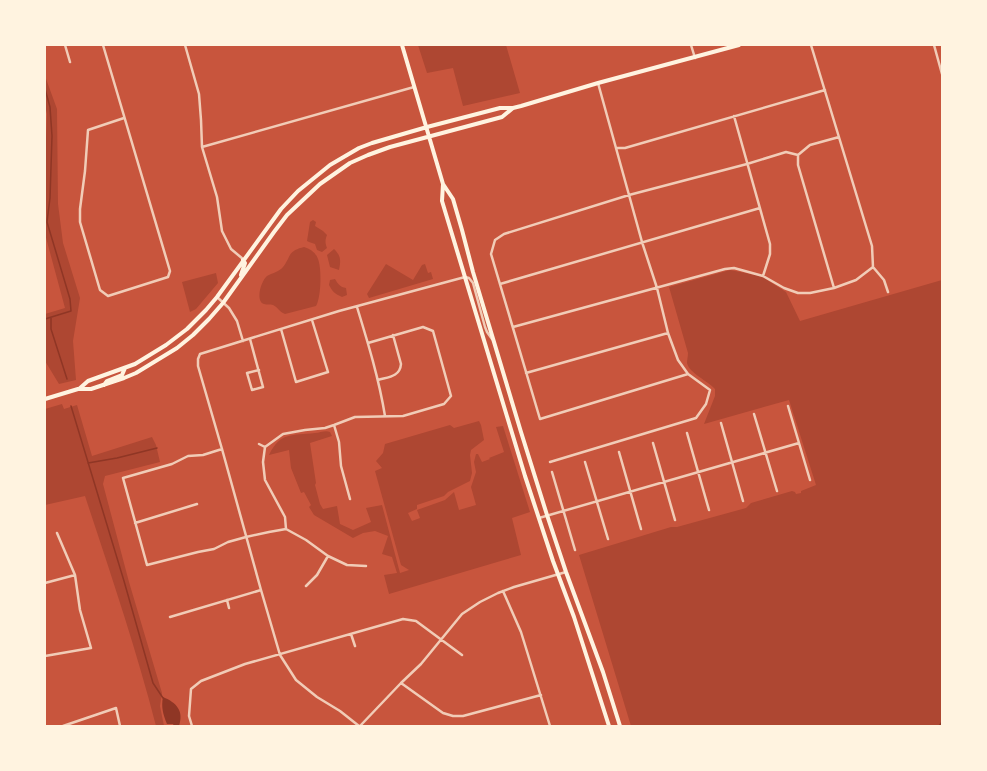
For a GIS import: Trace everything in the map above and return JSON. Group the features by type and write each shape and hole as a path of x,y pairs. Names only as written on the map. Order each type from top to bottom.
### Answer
{"main road":[{"path":"402,45 443,184 442,201 525,476 538,518 574,617 608,726"},
{"path":"78,389 88,381 135,364 181,334 217,297 281,209 298,191 330,165 360,148 393,136 500,108 513,108 598,83 739,45"},
{"path":"45,399 78,389 91,389 136,373 177,348 210,319 287,215 320,184 350,163 390,147 502,117 513,108"},
{"path":"443,184 453,198 494,341 547,515 566,572 603,672 620,726"},
{"path":"238,281 245,263 244,260"},
{"path":"104,385 107,381 122,375 126,368"}],"street":[{"path":"65,45 70,62"},
{"path":"103,45 170,271 168,277 108,296 100,290 80,222 80,209 88,130 124,118"},
{"path":"185,45 199,94 202,147 217,197 222,231 231,250 244,260"},
{"path":"691,45 695,58"},
{"path":"812,45 824,90 872,246 873,267 884,280 888,292"},
{"path":"934,45 942,74"},
{"path":"550,462 696,418 706,404 710,390 688,374 678,360 668,333 657,288 642,242 598,83"},
{"path":"202,147 414,87"},
{"path":"616,148 625,148 824,90"},
{"path":"734,116 770,244 770,254 763,276"},
{"path":"798,155 810,145 839,137"},
{"path":"688,374 540,419 491,254 495,240 504,234 629,195 747,164 786,152 798,155"},
{"path":"798,155 798,165 834,288"},
{"path":"500,284 760,208"},
{"path":"513,327 725,269 734,268 763,276 784,288 798,293 810,293 834,288 856,280 873,267"},
{"path":"494,341 487,332 473,283 469,278 465,277 281,329 200,354 198,366 280,655 296,680 316,697 340,711 360,726 421,664 462,614 487,598 503,591 566,572"},
{"path":"217,297 229,308 237,321 243,341"},
{"path":"357,307 378,380 385,416"},
{"path":"281,329 296,382 328,372 312,320"},
{"path":"286,530 285,517 265,480 263,462 265,447 283,434 334,426 355,417 403,416 444,404 451,396 433,331 423,326 368,342"},
{"path":"526,373 668,333"},
{"path":"378,380 397,374 401,369 393,335"},
{"path":"250,339 259,370 263,387 252,390 247,373 259,370"},
{"path":"788,406 810,480"},
{"path":"754,414 777,491"},
{"path":"721,423 743,500"},
{"path":"334,426 339,442 341,466 350,499"},
{"path":"687,433 709,510"},
{"path":"653,443 675,520"},
{"path":"538,518 799,443"},
{"path":"259,444 265,447"},
{"path":"222,450 203,455 188,456 172,464 123,478 147,565 214,549 228,542 246,537 286,530 306,540 328,556 347,565 366,566"},
{"path":"619,452 641,529"},
{"path":"585,462 608,539"},
{"path":"552,472 575,550"},
{"path":"135,523 197,504"},
{"path":"45,656 91,648 80,610 75,575 57,532"},
{"path":"306,586 317,575 328,556"},
{"path":"45,583 75,575"},
{"path":"170,617 261,590"},
{"path":"503,591 521,632 550,726"},
{"path":"226,600 228,608"},
{"path":"192,726 189,716 191,689 202,681 245,664 403,619 416,621 462,655"},
{"path":"352,634 355,646"},
{"path":"401,683 443,713 453,716 463,716 541,695"},
{"path":"63,726 116,708 120,726"}],"shaded area":[{"path":"418,45 506,45 520,93 463,106 453,68 427,73"},
{"path":"45,76 57,109 58,204 63,243 80,298 73,341 76,380 59,384 45,361 45,314 65,308 45,234 47,114 45,106"},
{"path":"313,220 316,222 315,226 327,235 327,248 322,252 317,250 315,244 307,241 310,222"},
{"path":"304,247 315,253 319,264 320,290 316,306 285,314 273,305 261,302 259,295 261,286 267,276 281,269 292,252"},
{"path":"334,249 340,258 339,270 330,267 327,255"},
{"path":"386,264 413,280 422,265 425,264 428,273 431,272 433,279 369,298 367,294"},
{"path":"730,270 761,276 786,292 800,321 942,280 942,726 631,726 579,555 671,527 677,527 746,508 751,503 792,491 796,494 801,493 801,491 816,485 789,400 704,424 715,396 715,389 688,367 688,353 669,287"},
{"path":"216,273 218,283 196,309 190,312 182,282"},
{"path":"335,279 339,285 346,288 347,295 342,297 331,289 329,285 330,280"},
{"path":"62,404 64,409 77,405 92,456 152,437 156,445 160,462 105,476 103,484 129,582 162,693 160,706 164,726 156,726 131,639 85,496 45,505 45,409"},
{"path":"479,421 484,440 471,450 470,455 472,473 470,481 448,492 444,496 417,505 417,509 408,513 412,521 420,518 417,510 445,500 454,492 459,510 476,505 471,487 476,472 474,462 476,454 478,454 482,462 504,452 496,427 503,426 530,512 512,518 521,555 389,594 384,575 397,573 392,557 382,554 388,536 375,531 363,533 353,538 314,515 309,507 311,505 304,492 301,493 291,468 289,450 269,455 273,447 278,442 288,436 324,431 330,432 332,436 310,443 316,483 315,485 320,504 323,509 337,506 340,524 353,530 371,522 366,508 382,505 400,573 409,570 401,565 375,471 382,468 376,461 383,453 385,444 450,425 454,428"},
{"path":"163,697 172,702 178,708 181,716 179,726 167,724 164,717 162,704"}],"waterway":[{"path":"45,89 50,107 52,136 50,198 47,222 70,299 71,311 45,319"},
{"path":"51,318 51,329 67,379"},
{"path":"71,406 153,683 163,698"},
{"path":"88,463 117,458 157,448"},
{"path":"942,690 942,702"},
{"path":"939,726 942,722"}]}
